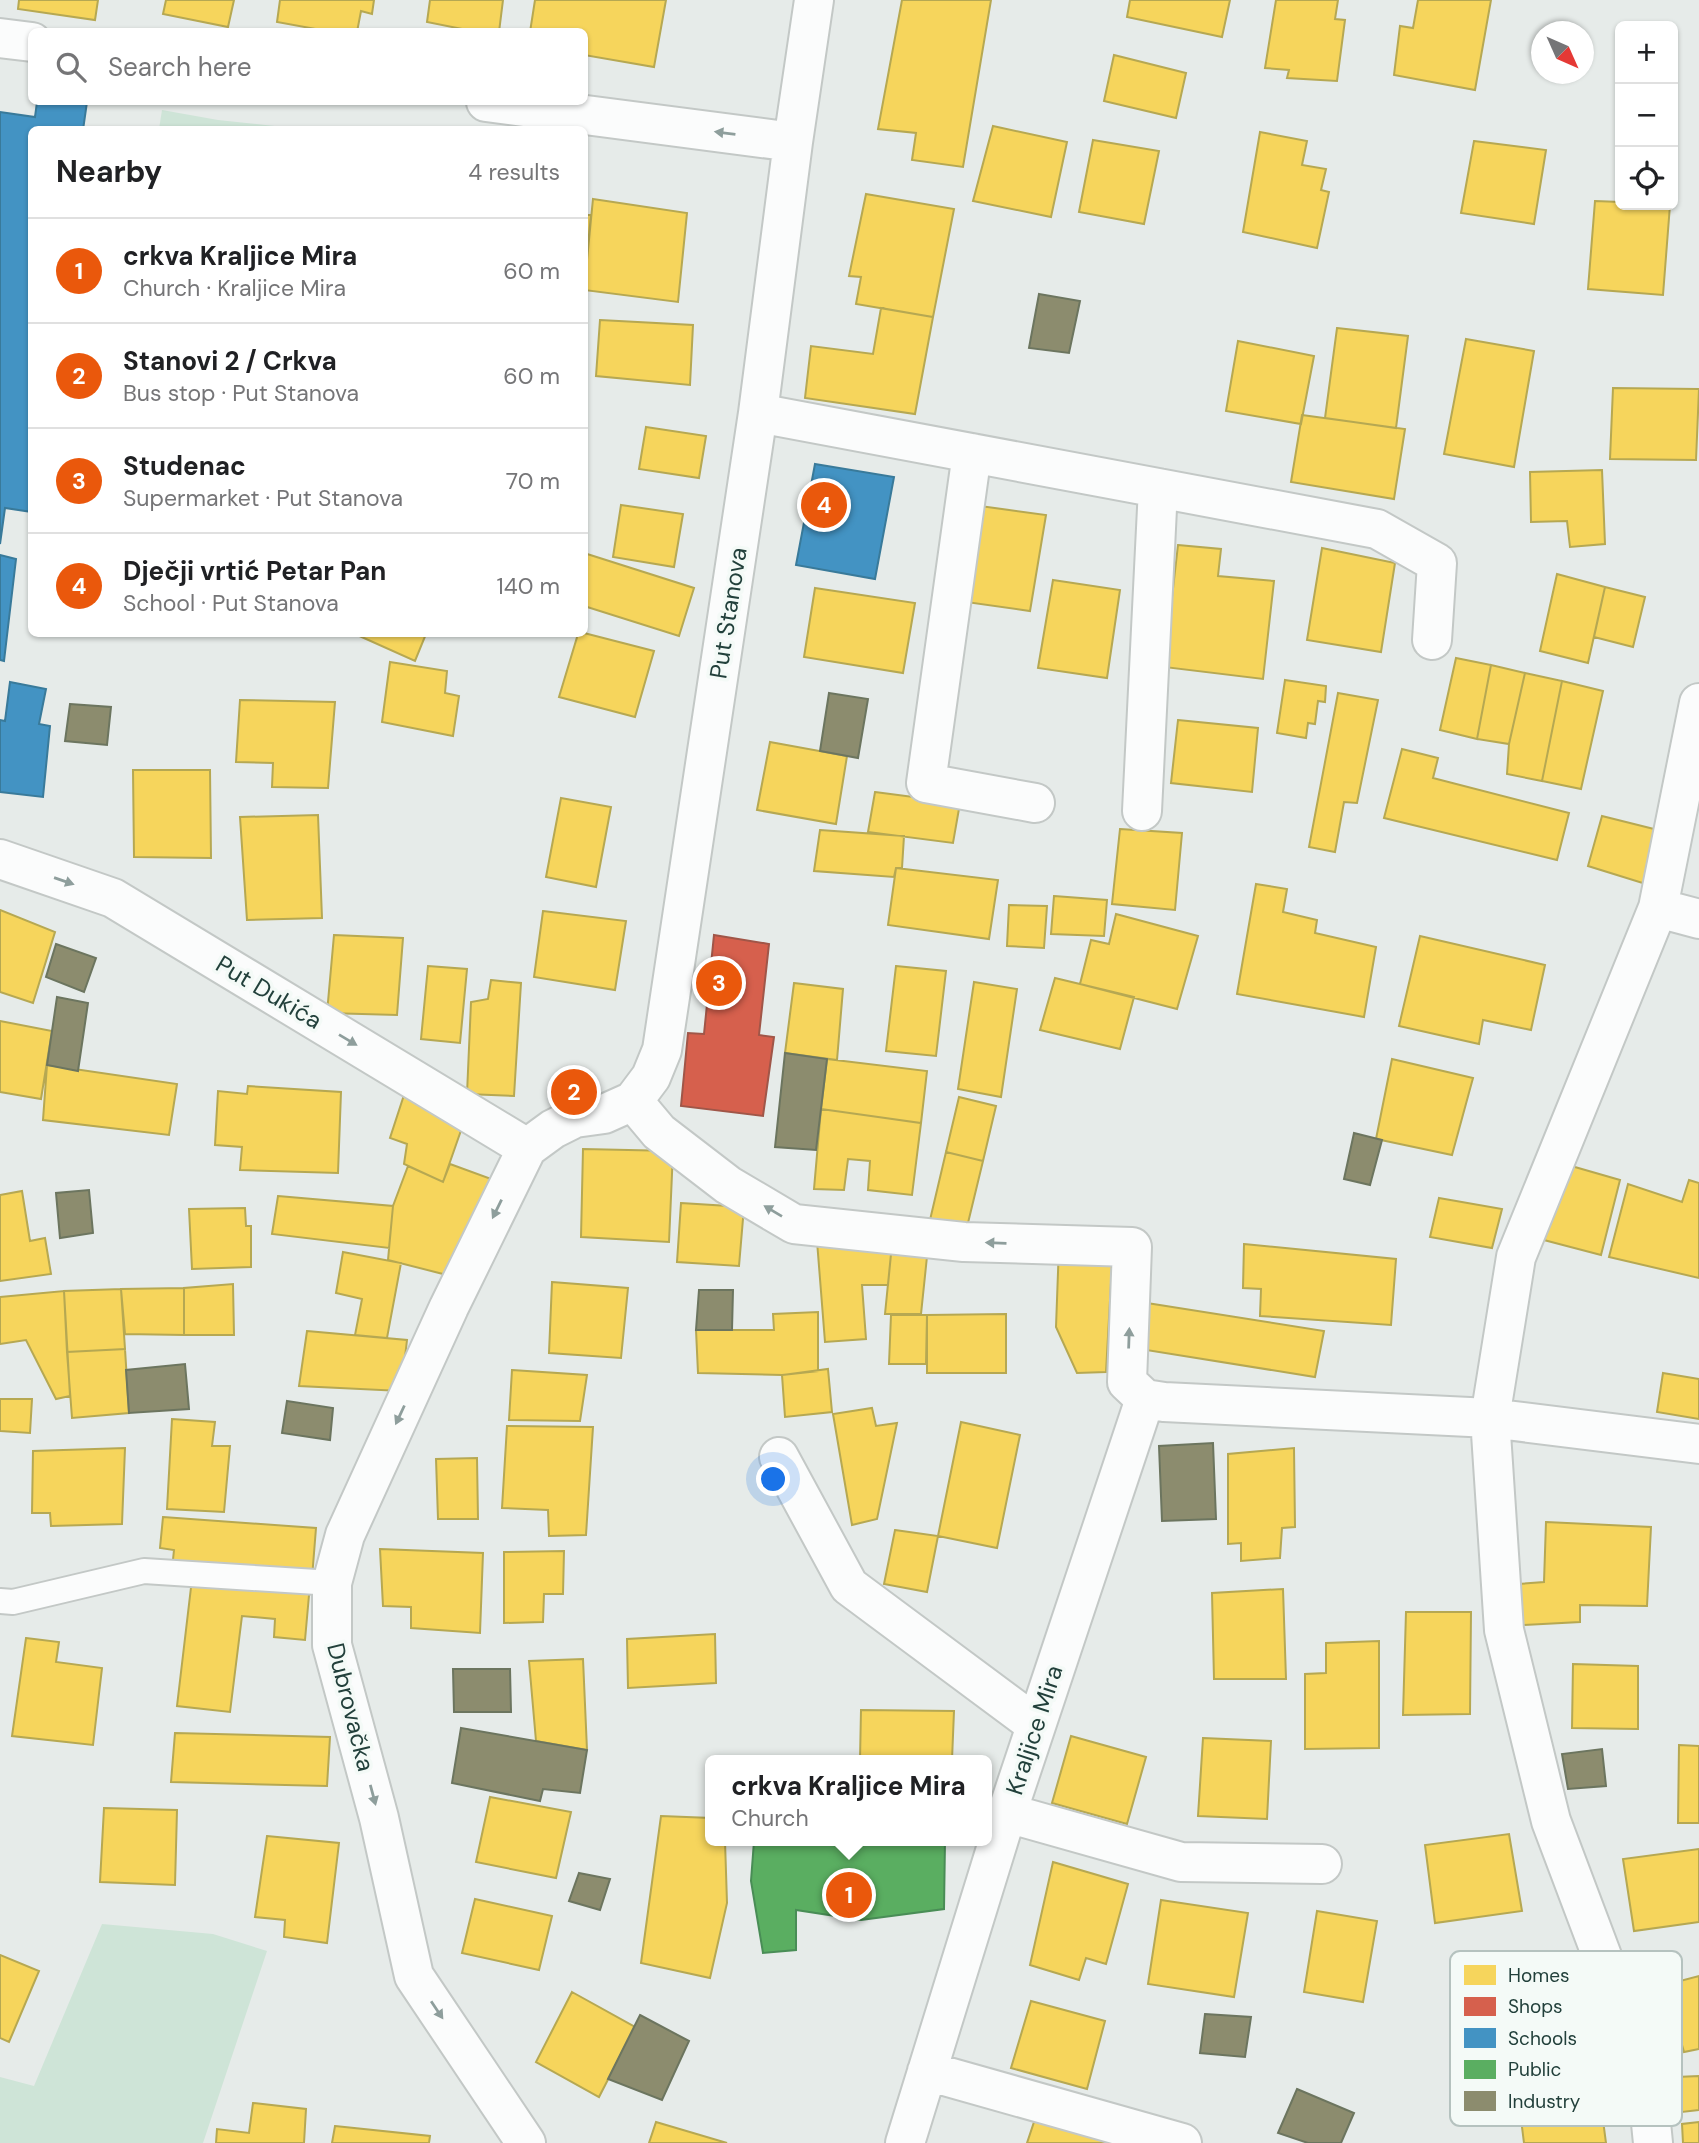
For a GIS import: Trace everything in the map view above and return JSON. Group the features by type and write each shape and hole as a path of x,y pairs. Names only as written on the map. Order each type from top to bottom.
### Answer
{"street":[{"name":"Put Stanova","path":"633,1101 651,1077 662,1050 758,413 814,0"},
{"path":"0,38 28,42"},
{"path":"509,105 793,142"},
{"path":"758,413 1377,529 1437,563 1432,640"},
{"path":"972,453 926,783 1035,803"},
{"path":"1142,811 1158,488"},
{"path":"1600,1951 1551,1821 1504,1630 1490,1418 1516,1257 1658,908 1699,703"},
{"name":"Put Dukića","path":"0,859 113,898 527,1148"},
{"path":"1658,908 1699,919"},
{"path":"527,1148 553,1129 575,1118 604,1114 633,1101 659,1132 728,1185 794,1224 964,1242 1132,1247 1128,1382 1145,1399 1490,1418 1699,1444"},
{"name":"Dubrovačka","path":"522,2140 414,1976 379,1818 332,1645 332,1583 345,1535 449,1307 527,1148"},
{"name":"Kraljice Mira","path":"905,2143 1007,1813 1145,1399"},
{"path":"779,1457 849,1586 1036,1725"},
{"path":"1007,1813 1181,1862 1322,1864"},
{"path":"927,2071 1182,2143"}],"lane":[{"path":"0,1601 13,1602 144,1571 332,1583"}],"green space":[{"path":"162,110 274,126 159,126"},
{"path":"102,1924 213,1934 267,1951 203,2143 0,2143 0,2077 34,2086"}],"building: Homes":[{"path":"19,0 98,0 95,20 18,9"},
{"path":"166,0 234,0 228,27 163,14"},
{"path":"280,0 374,0 372,14 361,11 358,28 310,28 277,22"},
{"path":"430,0 503,0 500,28 457,28 427,22"},
{"path":"535,0 666,0 654,67 588,56 588,28 531,28"},
{"path":"902,0 991,0 963,167 912,160 916,133 878,129"},
{"path":"1130,0 1230,0 1222,37 1127,17"},
{"path":"1276,0 1338,0 1335,19 1345,20 1337,81 1287,78 1289,70 1265,68"},
{"path":"1418,0 1491,0 1475,90 1394,75 1400,26 1413,28"},
{"path":"1114,55 1186,73 1176,118 1104,101"},
{"path":"993,126 1067,142 1051,217 973,201"},
{"path":"1260,132 1307,141 1302,165 1326,169 1321,190 1329,192 1317,248 1243,232"},
{"path":"1093,140 1159,151 1144,224 1079,212"},
{"path":"1474,141 1546,150 1534,224 1461,213"},
{"path":"866,194 954,209 933,317 856,304 861,277 849,276"},
{"path":"593,199 687,213 678,302 588,291 588,250"},
{"path":"1595,201 1615,202 1615,210 1670,210 1663,295 1588,289"},
{"path":"588,215 591,215 588,245"},
{"path":"881,308 933,317 915,414 805,398 811,346 873,354"},
{"path":"600,320 693,325 690,385 596,376"},
{"path":"1337,328 1408,336 1396,428 1325,418"},
{"path":"1466,339 1534,351 1514,467 1444,454"},
{"path":"1238,341 1314,356 1301,424 1226,411"},
{"path":"1613,388 1699,389 1696,460 1610,459"},
{"path":"1302,415 1405,429 1394,499 1291,482"},
{"path":"646,427 706,436 699,478 639,469"},
{"path":"1602,470 1605,544 1570,547 1567,521 1531,522 1530,472"},
{"path":"621,505 683,514 674,567 613,557"},
{"path":"980,506 1046,515 1030,611 966,602"},
{"path":"1178,545 1221,549 1218,576 1274,581 1263,679 1164,667"},
{"path":"1322,548 1395,563 1381,652 1307,640"},
{"path":"588,554 694,588 679,636 588,607"},
{"path":"1557,574 1605,587 1588,663 1540,651"},
{"path":"1053,580 1120,590 1107,678 1038,668"},
{"path":"1605,587 1645,597 1633,647 1594,637"},
{"path":"815,588 915,603 903,673 804,657"},
{"path":"588,634 654,651 635,717 559,697 577,637 588,637"},
{"path":"362,637 425,637 415,661"},
{"path":"1456,658 1491,665 1477,739 1440,730"},
{"path":"390,662 447,671 445,693 459,696 453,736 382,722"},
{"path":"1491,665 1525,673 1509,744 1477,739"},
{"path":"1525,673 1562,681 1542,781 1507,774 1509,744"},
{"path":"1285,680 1326,686 1325,702 1318,701 1315,724 1308,723 1306,738 1277,733"},
{"path":"1562,681 1603,691 1581,789 1542,781"},
{"path":"1338,693 1378,700 1357,803 1344,802 1335,852 1309,847"},
{"path":"240,700 335,702 328,788 272,787 273,763 236,762"},
{"path":"1178,720 1258,728 1252,792 1171,783"},
{"path":"770,742 847,756 836,824 757,810"},
{"path":"1402,749 1438,758 1433,778 1569,813 1557,860 1384,818"},
{"path":"133,770 210,770 211,858 134,857"},
{"path":"875,792 960,803 953,843 868,832"},
{"path":"561,798 611,807 596,887 546,877"},
{"path":"318,815 322,918 247,920 240,817"},
{"path":"1602,816 1662,831 1649,885 1588,866"},
{"path":"1120,829 1182,833 1175,910 1112,904"},
{"path":"820,830 904,836 902,868 896,868 894,877 814,871"},
{"path":"896,868 998,880 989,939 888,925"},
{"path":"1256,884 1287,889 1283,912 1317,920 1315,933 1376,947 1364,1017 1237,994"},
{"path":"1054,896 1107,900 1104,936 1051,934"},
{"path":"1009,905 1047,906 1044,948 1007,946"},
{"path":"0,910 55,932 33,1003 0,992"},
{"path":"543,911 626,921 615,990 534,977"},
{"path":"1116,914 1198,936 1177,1009 1080,984 1091,940 1109,944"},
{"path":"334,935 403,938 397,1015 327,1013"},
{"path":"1420,936 1545,965 1531,1030 1483,1020 1479,1044 1399,1026"},
{"path":"428,966 467,969 460,1043 421,1039"},
{"path":"896,966 946,971 936,1056 886,1051"},
{"path":"1055,978 1134,997 1120,1049 1040,1030"},
{"path":"491,980 521,983 514,1096 467,1094 471,1002 488,999"},
{"path":"974,982 1017,989 1001,1097 958,1089"},
{"path":"794,983 843,989 837,1060 785,1053"},
{"path":"0,1021 52,1031 41,1099 0,1092"},
{"path":"827,1059 927,1071 921,1123 821,1109"},
{"path":"1392,1059 1473,1078 1452,1155 1376,1139"},
{"path":"47,1065 177,1084 169,1135 43,1120"},
{"path":"248,1086 341,1092 338,1173 240,1170 242,1147 215,1145 218,1091 247,1094"},
{"path":"404,1095 466,1116 443,1182 404,1164 407,1144 390,1138"},
{"path":"959,1097 996,1106 983,1161 946,1152"},
{"path":"821,1109 921,1123 912,1195 868,1190 870,1161 848,1159 844,1190 814,1189"},
{"path":"583,1149 673,1151 669,1242 581,1237"},
{"path":"946,1152 983,1161 967,1227 930,1220"},
{"path":"1561,1163 1620,1180 1601,1255 1540,1239"},
{"path":"450,1164 494,1180 447,1275 388,1260 393,1206 408,1166 443,1182"},
{"path":"1689,1180 1699,1183 1699,1278 1609,1257 1628,1184 1682,1202"},
{"path":"22,1191 30,1241 45,1238 51,1274 0,1281 0,1195"},
{"path":"278,1196 393,1206 389,1248 272,1234"},
{"path":"1439,1198 1502,1209 1492,1248 1430,1237"},
{"path":"681,1203 744,1207 739,1266 677,1262"},
{"path":"245,1208 246,1226 251,1226 251,1267 192,1269 189,1209"},
{"path":"817,1241 892,1244 888,1285 862,1285 866,1339 825,1342"},
{"path":"892,1244 928,1247 921,1314 885,1314"},
{"path":"1244,1244 1396,1259 1391,1325 1260,1316 1261,1289 1243,1288"},
{"path":"1059,1245 1113,1247 1106,1372 1077,1373 1056,1327"},
{"path":"343,1252 401,1263 387,1338 355,1335 362,1299 336,1293"},
{"path":"552,1282 628,1288 621,1358 549,1353"},
{"path":"233,1284 234,1335 184,1335 184,1288"},
{"path":"184,1288 184,1335 125,1334 121,1289"},
{"path":"121,1289 125,1349 67,1352 64,1291"},
{"path":"64,1291 70,1396 56,1399 26,1340 0,1344 0,1297"},
{"path":"1147,1303 1324,1331 1315,1377 1140,1349"},
{"path":"818,1312 818,1371 782,1375 698,1373 696,1330 774,1330 773,1314"},
{"path":"1006,1314 1006,1373 927,1373 927,1315"},
{"path":"891,1315 927,1315 926,1364 889,1364"},
{"path":"307,1331 407,1340 401,1391 299,1386"},
{"path":"125,1349 129,1413 72,1418 67,1352"},
{"path":"828,1369 832,1412 785,1417 782,1375"},
{"path":"512,1370 587,1375 580,1421 509,1420"},
{"path":"1663,1373 1699,1379 1699,1419 1657,1412"},
{"path":"0,1399 32,1399 30,1433 0,1431"},
{"path":"872,1408 876,1426 897,1423 877,1519 852,1525 833,1414"},
{"path":"172,1419 215,1422 212,1446 230,1446 224,1512 167,1509"},
{"path":"961,1422 1020,1435 997,1548 938,1536"},
{"path":"507,1426 593,1427 586,1535 549,1536 548,1510 502,1508"},
{"path":"125,1448 122,1524 51,1526 50,1513 32,1513 33,1451"},
{"path":"1294,1448 1295,1527 1282,1528 1280,1558 1241,1561 1241,1543 1228,1544 1228,1454"},
{"path":"477,1458 478,1519 438,1519 436,1459"},
{"path":"163,1517 316,1528 312,1578 172,1569 174,1550 160,1548"},
{"path":"1546,1522 1651,1527 1647,1606 1580,1605 1580,1622 1523,1625 1518,1584 1544,1582"},
{"path":"895,1530 938,1536 927,1592 884,1584"},
{"path":"380,1549 483,1553 480,1633 411,1628 411,1607 383,1606"},
{"path":"564,1551 563,1594 544,1594 543,1622 504,1623 504,1552"},
{"path":"192,1579 310,1584 305,1640 274,1637 275,1619 242,1616 230,1712 177,1706"},
{"path":"1283,1589 1286,1679 1214,1679 1212,1593"},
{"path":"1406,1612 1471,1612 1470,1714 1403,1715"},
{"path":"715,1634 716,1683 628,1688 627,1639"},
{"path":"26,1638 59,1642 56,1662 102,1668 93,1745 12,1736"},
{"path":"1379,1641 1379,1748 1305,1749 1305,1674 1326,1673 1326,1643"},
{"path":"583,1659 587,1750 536,1741 529,1661"},
{"path":"1573,1664 1638,1666 1638,1729 1572,1728"},
{"path":"861,1710 954,1711 952,1755 860,1755"},
{"path":"175,1733 330,1737 327,1786 171,1782"},
{"path":"1071,1736 1146,1757 1127,1824 1052,1803"},
{"path":"1203,1738 1271,1741 1267,1819 1198,1816"},
{"path":"1679,1745 1699,1746 1699,1823 1678,1823"},
{"path":"490,1797 571,1812 556,1878 476,1862"},
{"path":"104,1808 177,1810 175,1885 100,1882"},
{"path":"661,1816 705,1818 705,1846 725,1846 727,1903 710,1978 641,1963"},
{"path":"1509,1834 1522,1911 1435,1923 1425,1845"},
{"path":"267,1836 339,1843 327,1943 284,1937 285,1920 255,1917"},
{"path":"1699,1849 1699,1922 1634,1931 1623,1859"},
{"path":"1053,1862 1128,1884 1106,1964 1086,1958 1079,1980 1030,1965"},
{"path":"475,1899 552,1916 539,1970 462,1953"},
{"path":"1161,1900 1248,1913 1234,1997 1148,1984"},
{"path":"1317,1911 1377,1921 1363,2002 1304,1992"},
{"path":"0,1955 39,1971 9,2042 0,2038"},
{"path":"1699,1976 1699,2049 1684,2052 1682,2045 1682,1980"},
{"path":"572,1992 635,2027 599,2097 536,2062"},
{"path":"1031,2001 1105,2021 1087,2089 1011,2068"},
{"path":"1699,2076 1699,2110 1682,2112 1682,2077"},
{"path":"253,2103 306,2109 304,2143 216,2143 217,2129 249,2133"},
{"path":"1037,2113 1123,2143 1027,2143"},
{"path":"656,2122 727,2143 649,2143"},
{"path":"1699,2122 1699,2143 1683,2143 1682,2124"},
{"path":"335,2126 430,2136 429,2143 332,2143"},
{"path":"1522,2126 1604,2126 1606,2143 1524,2143"}],"building: Shops":[{"path":"714,935 769,944 759,1035 774,1037 763,1116 681,1106 688,1033 704,1034"}],"building: Schools":[{"path":"37,105 87,105 84,126 28,126 28,511 5,508 0,544 0,112 35,117"},
{"path":"815,464 894,477 875,579 796,565"},
{"path":"0,555 16,559 4,661 0,660"},
{"path":"10,682 46,689 39,724 50,726 43,797 0,792 0,720 5,721"}],"building: Public":[{"path":"754,1846 945,1846 944,1909 861,1920 796,1910 796,1950 763,1953 751,1881"}],"building: Industry":[{"path":"1039,294 1080,301 1069,353 1029,348"},
{"path":"829,693 868,699 858,758 820,751"},
{"path":"70,704 111,707 107,745 65,741"},
{"path":"56,944 96,958 84,992 46,977"},
{"path":"57,997 88,1003 78,1071 47,1065"},
{"path":"785,1053 827,1059 816,1150 775,1147"},
{"path":"1354,1133 1382,1140 1370,1185 1344,1179"},
{"path":"89,1190 93,1233 60,1238 56,1193"},
{"path":"699,1290 733,1290 732,1330 696,1330"},
{"path":"185,1364 189,1409 129,1413 126,1370"},
{"path":"287,1401 333,1408 330,1440 282,1433"},
{"path":"1213,1443 1216,1519 1162,1521 1159,1446"},
{"path":"453,1669 510,1669 511,1712 454,1712"},
{"path":"461,1728 587,1750 580,1793 543,1789 540,1801 452,1783"},
{"path":"1602,1749 1606,1786 1568,1789 1562,1754"},
{"path":"579,1873 610,1879 600,1910 569,1901"},
{"path":"1205,2014 1251,2017 1245,2057 1200,2053"},
{"path":"640,2015 689,2041 662,2100 608,2079"},
{"path":"1297,2089 1354,2113 1341,2143 1308,2143 1278,2133"}],"place":[{"name":"Dječji vrtić Petar Pan","path":"824,505"},
{"name":"Studenac","path":"719,983"},
{"name":"Stanovi 2 / Crkva","path":"574,1092"},
{"name":"crkva Kraljice Mira","path":"849,1895"}]}
